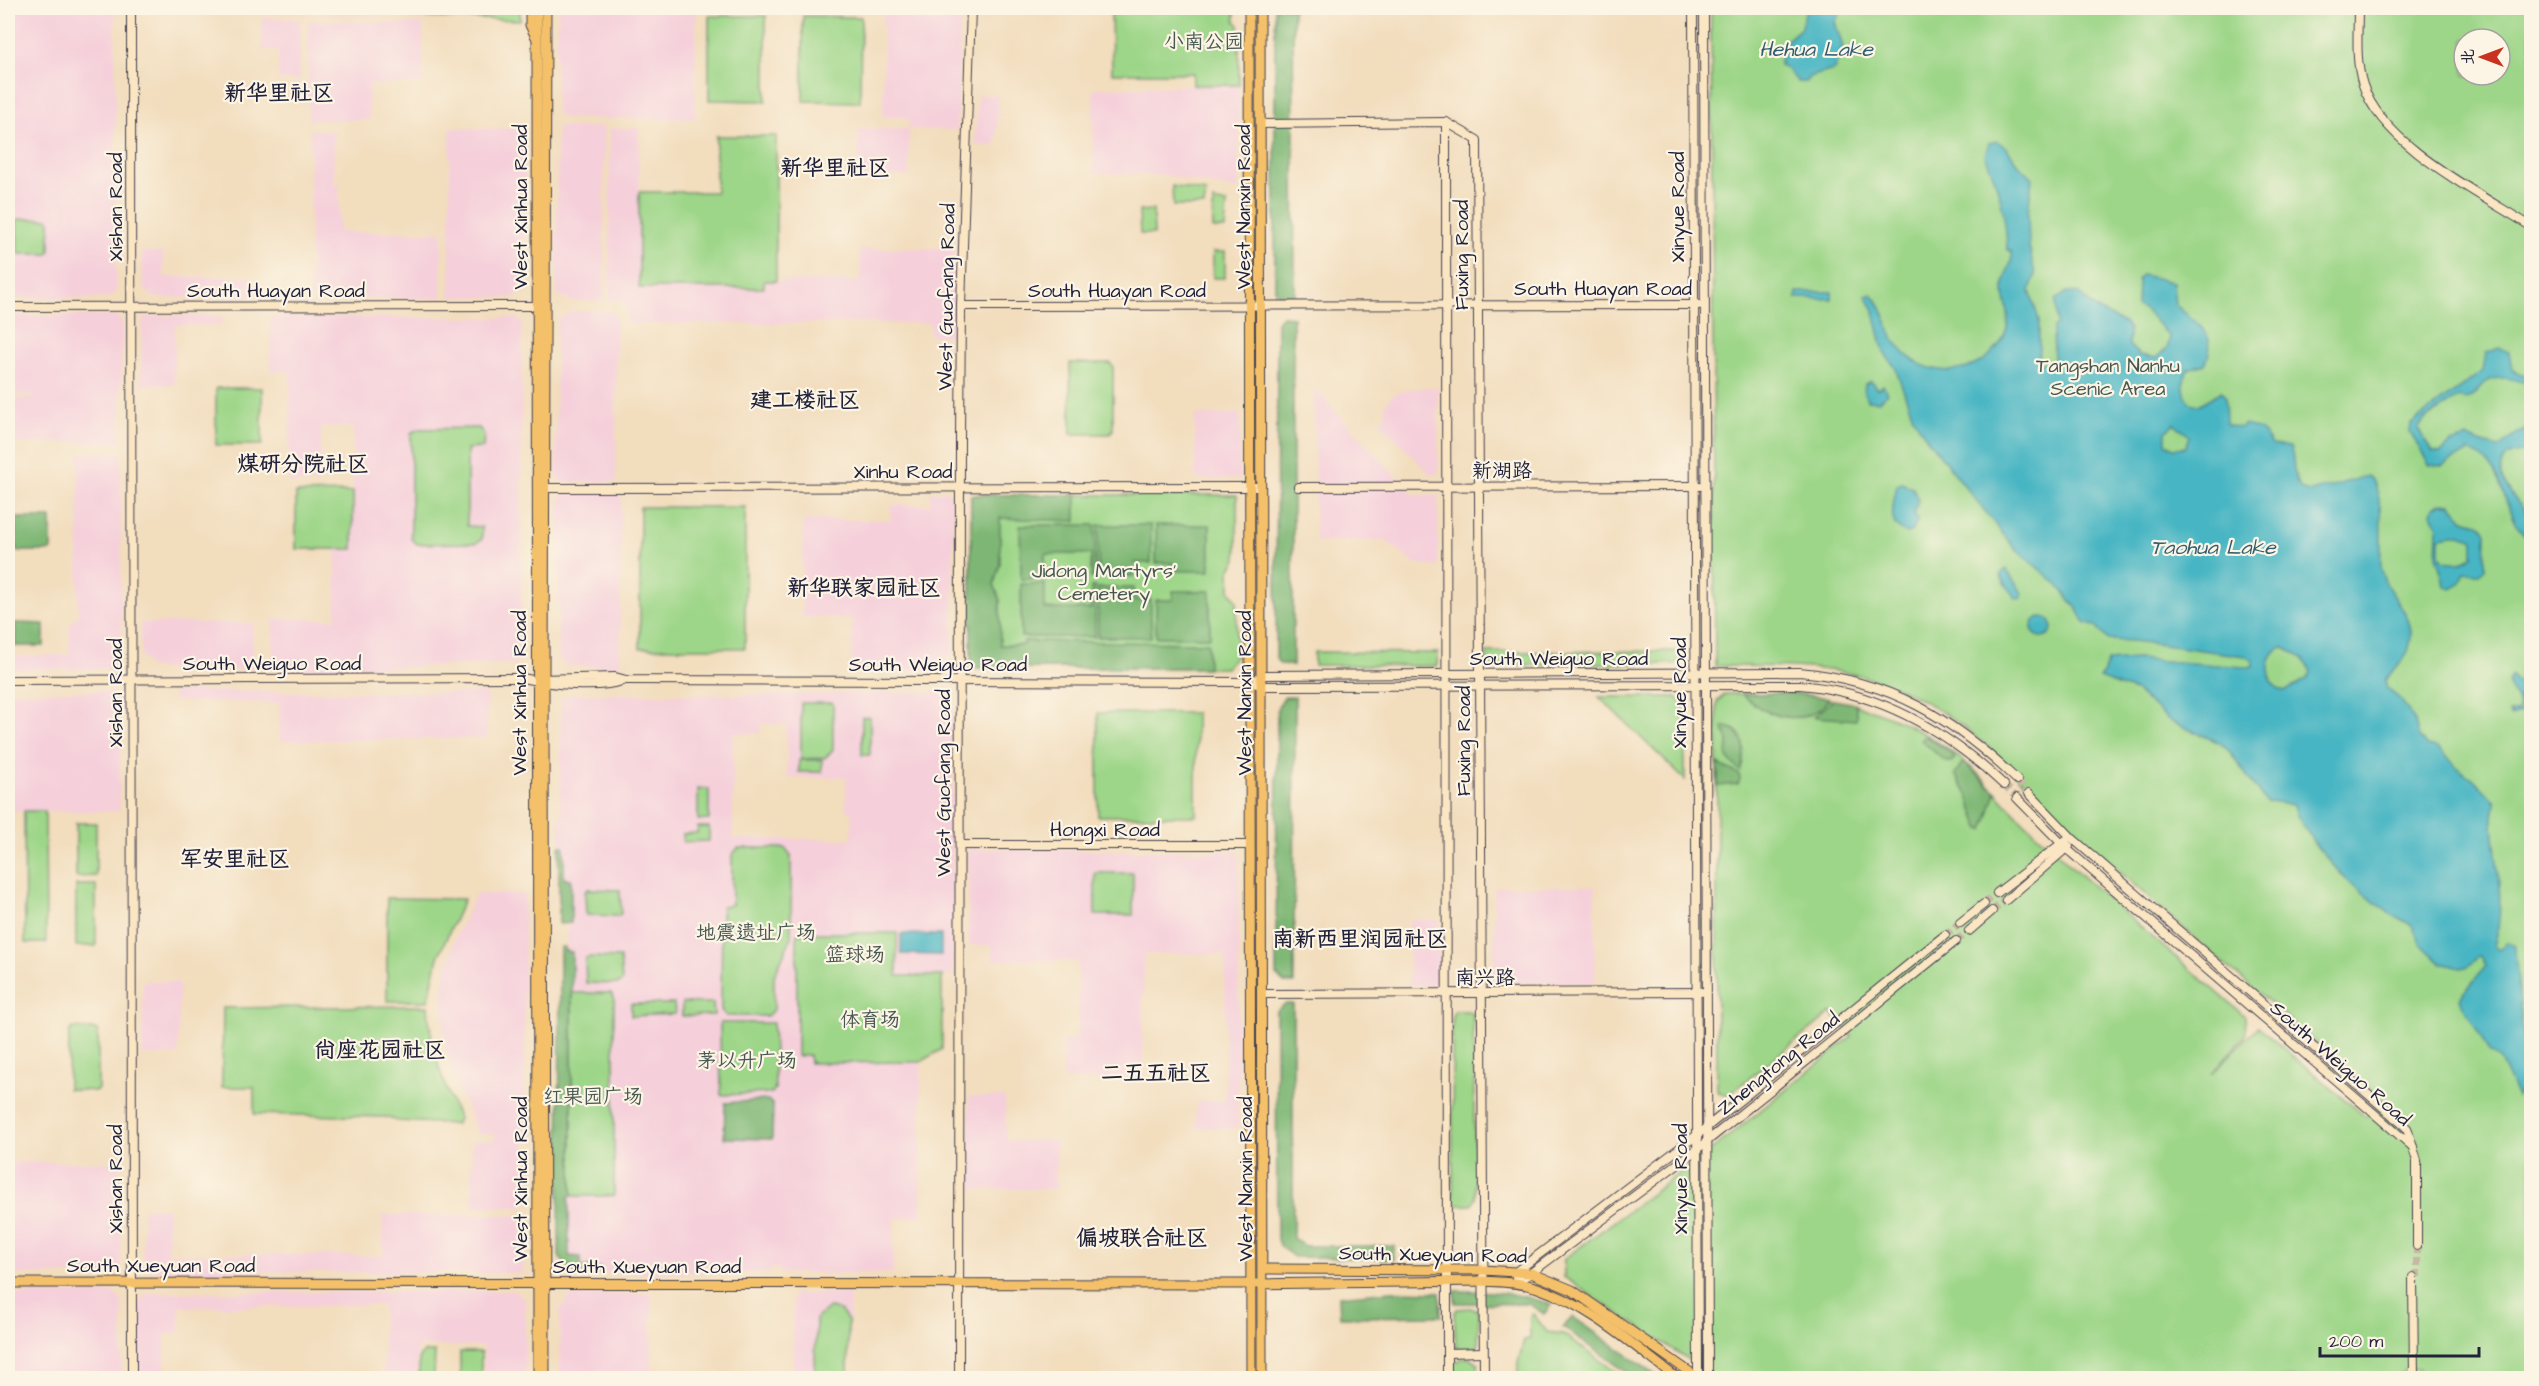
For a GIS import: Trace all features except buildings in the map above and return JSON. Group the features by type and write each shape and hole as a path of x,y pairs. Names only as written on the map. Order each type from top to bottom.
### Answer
{"main road":[{"path":"530,8 530,25 537,38"},
{"name":"West Xinhua Road","path":"537,8 545,488 541,680"},
{"name":"West Xinhua Road","path":"546,1378 542,1284 541,680 542,306 548,8"},
{"path":"1243,8 1249,35"},
{"name":"West Nanxin Road","path":"1249,8 1262,487 1262,1378"},
{"name":"West Nanxin Road","path":"1251,1378 1251,486 1260,124 1260,8"},
{"path":"1260,31 1266,8"},
{"path":"1251,1284 1263,1269"},
{"name":"South Xueyuan Road","path":"1263,1269 1447,1275 1536,1288 1568,1301 1677,1378"},
{"name":"South Xueyuan Road","path":"8,1283 1251,1284 1447,1275 1483,1270 1517,1271 1532,1273 1572,1290 1698,1378"},
{"name":"West Xinhua Road","path":"538,1378 542,1284"}],"street":[{"name":"Xishan Road","path":"131,8 132,1378"},
{"name":"West Guofang Road","path":"959,1378 961,306 971,8"},
{"name":"Xinyue Road","path":"1693,8 1698,1378"},
{"name":"Xinyue Road","path":"1704,8 1708,1378"},
{"path":"2358,8 2358,58 2362,84 2383,123 2418,153 2532,227"},
{"path":"1260,124 1446,122"},
{"name":"Fuxing Road","path":"1447,1378 1446,122 1477,140 1480,993 1484,1378"},
{"path":"1694,171 1704,172"},
{"name":"South Huayan Road","path":"961,306 1705,305"},
{"name":"South Huayan Road","path":"8,307 542,306"},
{"name":"新湖路","path":"1298,487 1706,486"},
{"name":"Xinhu Road","path":"545,488 1262,487"},
{"name":"South Weiguo Road","path":"1262,675 1707,672 1829,674 1866,683 1909,700 1952,725 1977,744 2016,780"},
{"path":"1251,682 1262,675"},
{"name":"South Weiguo Road","path":"8,680 541,680 616,684 626,680 960,680 1251,682 1262,686 1800,685 1851,693 1902,712 1944,735 2004,785"},
{"name":"South Weiguo Road","path":"2029,793 2072,838 2398,1119 2407,1128 2413,1147"},
{"name":"South Weiguo Road","path":"2017,798 2068,850 2413,1147"},
{"path":"1997,893 2061,842 2072,838"},
{"path":"2006,900 2068,850 2072,838"},
{"name":"Hongxi Road","path":"960,845 1250,846"},
{"path":"1959,923 1984,904"},
{"path":"1969,931 1992,911"},
{"name":"Zhengtong Road","path":"1517,1271 1696,1135 1945,935"},
{"name":"Zhengtong Road","path":"1514,1283 1532,1273 1696,1150 1956,941"},
{"name":"南兴路","path":"1263,994 1708,992"},
{"path":"2272,1026 2280,1018"},
{"path":"1825,1031 1834,1039"},
{"path":"2413,1147 2415,1246"},
{"path":"1514,1283 1517,1271"},
{"path":"2413,1378 2415,1277"},
{"path":"1447,1353 1483,1353"}],"shaded area":[{"path":"8,8 115,8 116,291 109,298 8,297"},
{"path":"144,8 260,8 255,10"},
{"path":"268,8 412,8 412,17 272,12"},
{"path":"559,8 696,8 695,119 562,118 556,111 556,43"},
{"path":"883,8 961,8 957,130 909,129 908,117 883,117"},
{"path":"262,17 300,20 300,80 278,80 278,50 262,50"},
{"path":"308,20 423,24 423,84 369,84 369,120 308,120"},
{"path":"1239,85 1238,190 1164,175 1093,173 1093,88"},
{"path":"978,95 998,95 996,146 975,145"},
{"path":"557,127 604,127 604,301 570,301 559,296 557,290"},
{"path":"450,128 525,129 524,287 515,297 450,297"},
{"path":"610,128 639,128 639,288 763,288 764,281 860,281 860,249 954,248 954,336 930,336 930,323 626,324 626,301 609,301"},
{"path":"858,129 909,129 909,176 858,176"},
{"path":"310,130 334,131 334,184 339,184 339,232 442,232 441,298 310,298"},
{"path":"142,252 163,252 164,277 251,277 251,297 157,298 148,293 143,285"},
{"path":"572,311 611,311 616,316 616,482 566,482 559,480 556,473 556,329 560,318"},
{"path":"8,316 115,316 122,322 120,442 8,443 8,399 36,398 33,395 8,395"},
{"path":"147,316 222,316 222,325 175,325 174,385 141,385 142,322"},
{"path":"270,317 517,318 522,323 521,655 515,664 273,670 273,619 336,619 336,549 353,548 353,427 321,427 320,483 289,483 290,372 270,371"},
{"path":"1438,387 1438,474 1430,474 1380,422 1386,415 1384,406 1393,395 1410,389"},
{"path":"1314,388 1413,495 1438,496 1438,567 1414,563 1385,540 1315,542"},
{"path":"1240,414 1240,479 1195,479 1195,415"},
{"path":"79,453 121,453 121,656 113,669 8,669 8,656 69,655 69,627 78,615"},
{"path":"930,492 948,492 953,497 953,653 933,670 852,670 852,618 802,617 803,520 891,520 891,505 930,505"},
{"path":"562,494 621,494 620,666 568,666 558,658 559,500"},
{"path":"140,623 253,623 252,670 151,668 141,656"},
{"path":"110,691 121,702 119,811 8,811 8,692"},
{"path":"173,691 487,693 487,738 280,741 279,703 173,701"},
{"path":"941,692 953,702 953,976 942,976 942,1049 921,1062 921,1217 894,1218 893,1273 779,1273 779,1268 770,1268 770,1273 572,1273 559,1256 560,947 567,947 567,924 559,924 561,699 574,694 760,695","holes":["760,724 786,724 787,778 846,777 846,809 852,813 852,839 733,839 733,734 760,733"]},
{"path":"968,849 1239,852 1238,1128 1196,1128 1196,1101 1225,1101 1225,954 1144,954 1142,1080 1063,1080 1063,1040 1078,1039 1078,961 992,960 992,946 969,945"},
{"path":"1595,886 1595,983 1499,983 1494,978 1494,887"},
{"path":"476,894 524,894 525,1207 472,1207 472,1140 494,1140 495,1134 478,1134 455,1081 445,1047 442,998 445,975 456,936"},
{"path":"1409,919 1439,920 1439,978 1432,985 1409,985"},
{"path":"143,981 179,982 178,1055 142,1055"},
{"path":"969,1097 1005,1097 1006,1141 1056,1140 1056,1189 969,1189"},
{"path":"8,1162 120,1162 121,1266 118,1270 111,1274 8,1274"},
{"path":"143,1208 168,1208 168,1253 383,1256 382,1215 522,1215 522,1273 148,1271 143,1265"},
{"path":"515,1291 525,1299 525,1378 484,1378 484,1346 417,1346 417,1378 384,1378 382,1305 180,1307 180,1333 165,1334 165,1378 137,1378 136,1306 148,1293"},
{"path":"114,1293 122,1301 122,1378 8,1378 8,1294"},
{"path":"652,1293 651,1378 560,1378 560,1311 570,1296"},
{"path":"850,1293 849,1378 793,1378 793,1294"}],"green space":[{"path":"412,8 520,8 520,20 412,17"},
{"name":"小南公园","path":"1111,8 1235,8 1235,21 1239,25 1239,85 1193,85 1193,73 1112,73"},
{"path":"1275,8 1293,8 1295,295 1278,295 1275,289"},
{"name":"Tangshan Nanhu Scenic Area","path":"1711,8 2531,8 2531,1378 2420,1378 2419,1369 2405,1370 2395,1378 1716,1378 1564,1277 1564,1259 1724,1140 1852,1036 1831,1013 1727,1096 1717,1091 1717,702 1725,694 1793,695 1856,706 1886,715 1944,746 1972,768 2025,823 2093,886 2245,1016 2246,1035 2211,1074 2258,1027 2366,1117 2383,1100 2155,904 1993,752 1947,715 1920,699 1869,678 1826,670 1715,666"},
{"path":"709,16 766,16 766,101 709,100"},
{"path":"803,16 861,17 860,102 803,101"},
{"path":"716,136 776,136 776,281 764,281 764,288 639,288 639,192 716,192"},
{"path":"1172,186 1206,192 1204,206 1173,206"},
{"path":"1213,201 1227,204 1225,229 1213,229"},
{"path":"1153,210 1154,234 1140,234 1139,211"},
{"path":"19,219 48,219 50,221 50,251 48,254 19,254 17,251 17,221"},
{"path":"1213,252 1225,252 1225,278 1213,278"},
{"path":"1282,316 1293,317 1293,665 1280,664 1276,659 1277,322"},
{"path":"1070,363 1110,363 1113,367 1113,430 1110,434 1071,434"},
{"path":"216,388 262,388 262,445 216,445"},
{"path":"479,428 484,434 483,448 467,449 467,526 482,527 482,539 476,543 417,544 411,539 411,433 418,429"},
{"path":"353,492 353,549 296,549 296,493"},
{"name":"Jidong Martyrs' Cemetery","path":"971,495 1237,495 1237,559 1230,570 1230,591 1237,601 1236,656 1226,668 971,668"},
{"path":"971,495 1076,495 1076,521 1000,518 1000,564 994,584 1000,600 1000,645 1024,645 1024,641 1208,643 1208,668 971,668"},
{"path":"640,507 745,507 745,648 640,648"},
{"path":"15,518 51,518 51,551 15,551"},
{"path":"1020,525 1095,525 1095,578 1091,578 1091,554 1045,554 1045,579 1021,579"},
{"path":"1098,525 1151,525 1151,563 1134,563 1134,576 1098,576"},
{"path":"1156,525 1210,525 1210,571 1173,571 1172,563 1156,563"},
{"path":"1021,584 1045,584 1045,609 1091,609 1091,587 1095,587 1095,637 1021,637"},
{"path":"1098,588 1134,588 1135,600 1151,600 1151,637 1098,637"},
{"path":"1173,591 1210,591 1210,637 1156,637 1156,600 1173,600"},
{"path":"15,623 44,624 44,646 15,646"},
{"path":"1686,651 1676,664 1487,665 1487,652"},
{"path":"1314,652 1438,653 1437,666 1314,665"},
{"path":"1792,693 1829,698 1810,715 1786,717 1762,709 1742,694"},
{"path":"1284,697 1295,697 1294,983 1284,983 1276,975 1277,709"},
{"path":"1599,697 1677,697 1684,705 1685,780"},
{"path":"1833,700 1856,704 1856,720 1814,717"},
{"path":"801,703 833,703 833,750 825,758 801,759"},
{"path":"1098,713 1196,713 1196,816 1098,816"},
{"path":"862,717 870,717 870,755 862,755"},
{"path":"1723,727 1731,728 1741,737 1744,750 1740,771 1727,758 1728,741"},
{"path":"1925,736 1948,750 1955,758 1951,762 1946,762 1921,740"},
{"path":"799,760 822,760 822,772 799,772"},
{"path":"1963,762 1996,792 1984,830 1980,829 1968,796 1955,774"},
{"path":"1718,764 1739,774 1738,784 1718,786"},
{"path":"698,789 709,789 709,820 698,820"},
{"path":"24,811 45,811 46,943 25,943"},
{"path":"76,823 96,823 96,876 76,877"},
{"path":"698,827 709,827 709,841 683,842 683,834 697,833"},
{"path":"559,846 564,846 564,879 571,879 571,923 559,924"},
{"name":"地震遗址广场","path":"738,848 785,848 791,855 791,938 774,976 774,1009 767,1016 726,1016 721,1010 722,906 732,905 732,855"},
{"path":"1095,873 1133,873 1133,915 1095,915"},
{"path":"76,885 96,885 96,946 76,946"},
{"path":"588,889 620,890 621,913 618,916 586,915 585,892"},
{"path":"387,898 464,899 438,957 428,1001 387,1001"},
{"name":"体育场","path":"797,933 897,933 897,976 942,976 942,1049 921,1062 810,1063 809,1055 797,1056"},
{"path":"560,947 565,947 565,951 572,952 572,1196 569,1196 569,1256 581,1257 581,1267 600,1268 600,1273 572,1273 559,1256"},
{"path":"588,957 620,958 622,981 619,984 586,983 585,959"},
{"name":"红果园广场","path":"572,993 611,993 614,997 614,1196 572,1196"},
{"path":"682,1003 713,1003 714,1015 682,1016"},
{"path":"631,1004 674,1004 675,1014 631,1016"},
{"path":"1285,1004 1293,1004 1293,1238 1304,1246 1394,1246 1394,1259 1294,1257 1281,1247 1277,1240 1276,1011"},
{"path":"428,1006 431,1036 438,1064 459,1119 456,1124 397,1121 386,1117 254,1114 254,1087 222,1087 223,1008"},
{"path":"1456,1011 1468,1011 1473,1014 1475,1199 1472,1205 1457,1205 1453,1201 1452,1015"},
{"name":"茅以升广场","path":"720,1023 773,1023 775,1089 772,1093 721,1095"},
{"path":"73,1028 98,1030 98,1089 95,1091 68,1089 69,1032"},
{"path":"768,1100 773,1105 772,1139 724,1138 725,1103"},
{"path":"1392,1291 1440,1292 1441,1316 1340,1317 1339,1296"},
{"path":"1455,1291 1504,1293 1527,1297 1551,1305 1544,1314 1529,1304 1455,1303"},
{"path":"829,1308 840,1310 848,1321 848,1378 818,1378 815,1373 816,1318"},
{"path":"1470,1308 1479,1311 1478,1345 1470,1349 1456,1348 1454,1314 1457,1309"},
{"path":"1533,1314 1547,1332 1563,1334 1616,1372 1620,1378 1518,1378 1518,1363 1524,1340 1530,1339 1530,1316"},
{"path":"1573,1317 1660,1378 1635,1378 1563,1327"},
{"path":"424,1352 435,1352 434,1378 419,1378 419,1357"},
{"path":"460,1352 481,1352 481,1378 460,1378"},
{"path":"1470,1358 1478,1363 1478,1378 1453,1378 1453,1363"}],"water":[{"name":"Hehua Lake","path":"1806,8 1843,8 1835,22 1843,47 1834,70 1809,77 1806,82 1798,82 1786,68 1779,65 1785,42 1802,27"},
{"name":"Taohua Lake","path":"1997,141 2007,148 2017,163 2032,178 2028,213 2029,246 2035,274 2030,291 2039,320 2039,363 2054,363 2053,328 2057,325 2056,300 2067,292 2078,293 2096,309 2124,323 2129,330 2129,345 2139,355 2157,358 2167,348 2170,337 2145,310 2137,306 2138,280 2141,275 2173,282 2175,304 2197,322 2210,344 2205,364 2188,369 2186,373 2184,391 2190,403 2199,405 2221,391 2225,396 2226,424 2240,428 2244,424 2264,434 2272,445 2290,447 2295,475 2299,487 2304,491 2311,492 2367,476 2373,482 2380,505 2383,576 2407,617 2411,634 2406,656 2385,680 2387,688 2401,700 2415,721 2419,738 2427,746 2439,749 2463,773 2473,778 2495,801 2493,821 2500,901 2498,931 2494,946 2499,950 2507,942 2515,945 2525,1058 2522,1088 2517,1097 2500,1060 2489,1052 2459,998 2486,966 2482,958 2479,957 2461,968 2441,963 2420,943 2412,925 2389,913 2349,883 2317,847 2297,816 2294,805 2268,802 2261,796 2230,752 2220,743 2170,721 2137,692 2099,678 2104,673 2107,661 2137,659 2253,667 2253,661 2246,656 2133,641 2108,640 2096,627 2085,623 2078,610 2056,583 2015,549 1928,440 1913,417 1895,367 1884,353 1873,308 1866,296 1872,294 1882,309 1895,341 1908,356 1921,365 1950,371 1965,368 1978,363 2000,343 2008,323 2004,283 2012,252 2007,249 2001,201 1985,155 1989,143","holes":["2174,423 2189,436 2186,447 2174,448 2166,443 2166,432","2283,647 2302,658 2311,671 2308,678 2286,691 2274,684 2269,670 2272,656"]},
{"path":"1797,292 1832,292 1832,299 1796,298"},
{"path":"2499,348 2509,352 2512,370 2531,377 2531,385 2505,378 2486,382 2470,398 2465,400 2458,398 2425,419 2418,429 2433,452 2441,453 2451,443 2467,438 2498,448 2522,431 2531,429 2531,453 2522,452 2508,456 2502,463 2501,471 2507,488 2530,518 2531,542 2515,523 2499,482 2479,455 2469,451 2442,466 2429,465 2410,432 2411,424 2483,371 2486,353"},
{"path":"1871,381 1877,389 1883,385 1887,393 1880,401 1867,400 1864,392 1865,384"},
{"path":"1902,483 1913,488 1918,500 1914,513 1918,520 1912,531 1906,533 1895,525 1892,513 1897,485"},
{"path":"2441,503 2451,504 2464,519 2481,524 2486,533 2485,568 2479,573 2465,572 2460,584 2451,589 2445,586 2437,559 2438,527 2432,513 2434,507","holes":["2460,534 2473,538 2473,556 2461,563 2444,561 2440,555 2440,537"]},
{"path":"2006,569 2023,594 2021,599 2015,598 2000,575"},
{"path":"2042,617 2049,620 2052,627 2049,634 2042,637 2035,634 2032,627 2035,620"},
{"path":"2528,672 2531,674 2531,699 2519,697 2523,712 2510,716 2509,712 2517,712 2518,703 2508,682 2511,676 2515,681 2522,683 2528,678"},
{"path":"901,934 941,935 941,955 901,954"}],"tunnel":[{"path":"2017,780 2029,793"},
{"path":"2004,785 2017,798"},
{"path":"1984,904 1997,893"},
{"path":"1992,911 2006,900"},
{"path":"1945,935 1960,923"},
{"path":"1956,941 1969,931"},
{"path":"2417,1246 2417,1277"}],"district":[{"name":"新华里社区","path":"279,92"},
{"name":"新华里社区","path":"835,167"},
{"name":"建工楼社区","path":"805,399"},
{"name":"煤研分院社区","path":"303,463"},
{"name":"新华联家园社区","path":"864,587"},
{"name":"军安里社区","path":"235,858"},
{"name":"南新西里润园社区","path":"1360,938"},
{"name":"尚座花园社区","path":"380,1049"},
{"name":"二五五社区","path":"1156,1072"},
{"name":"偏坡联合社区","path":"1142,1237"}],"park label":[{"name":"篮球场","path":"855,954"}]}
